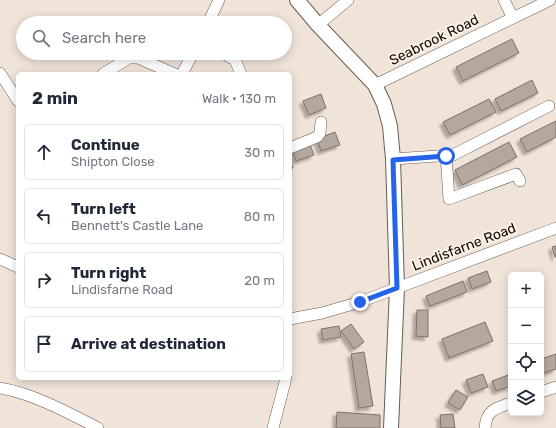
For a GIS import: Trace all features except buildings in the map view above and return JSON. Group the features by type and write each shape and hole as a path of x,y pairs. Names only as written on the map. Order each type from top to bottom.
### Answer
{"main road":[{"path":"297,0 318,25 375,85 384,104 390,126 393,160 397,288 391,428"}],"street":[{"path":"211,16 219,0"},
{"path":"318,25 348,0"},
{"path":"504,0 513,18"},
{"name":"Seabrook Road","path":"375,85 550,0"},
{"path":"106,72 126,60"},
{"path":"143,60 170,72"},
{"path":"183,72 189,60"},
{"path":"235,60 240,72"},
{"path":"0,72 16,99"},
{"path":"393,160 453,155 549,106"},
{"path":"292,147 317,137 320,133 321,122"},
{"path":"446,156 450,199 516,174 520,181"},
{"name":"Lindisfarne Road","path":"292,319 322,313 360,302 556,228"},
{"path":"0,259 16,266"},
{"path":"273,428 285,380"},
{"path":"544,391 556,387"},
{"path":"0,388 30,397 64,411 98,428"},
{"path":"484,428 485,421 489,413 496,408 508,404"}],"route":[{"path":"360,302 397,288 393,160 446,156"}]}
